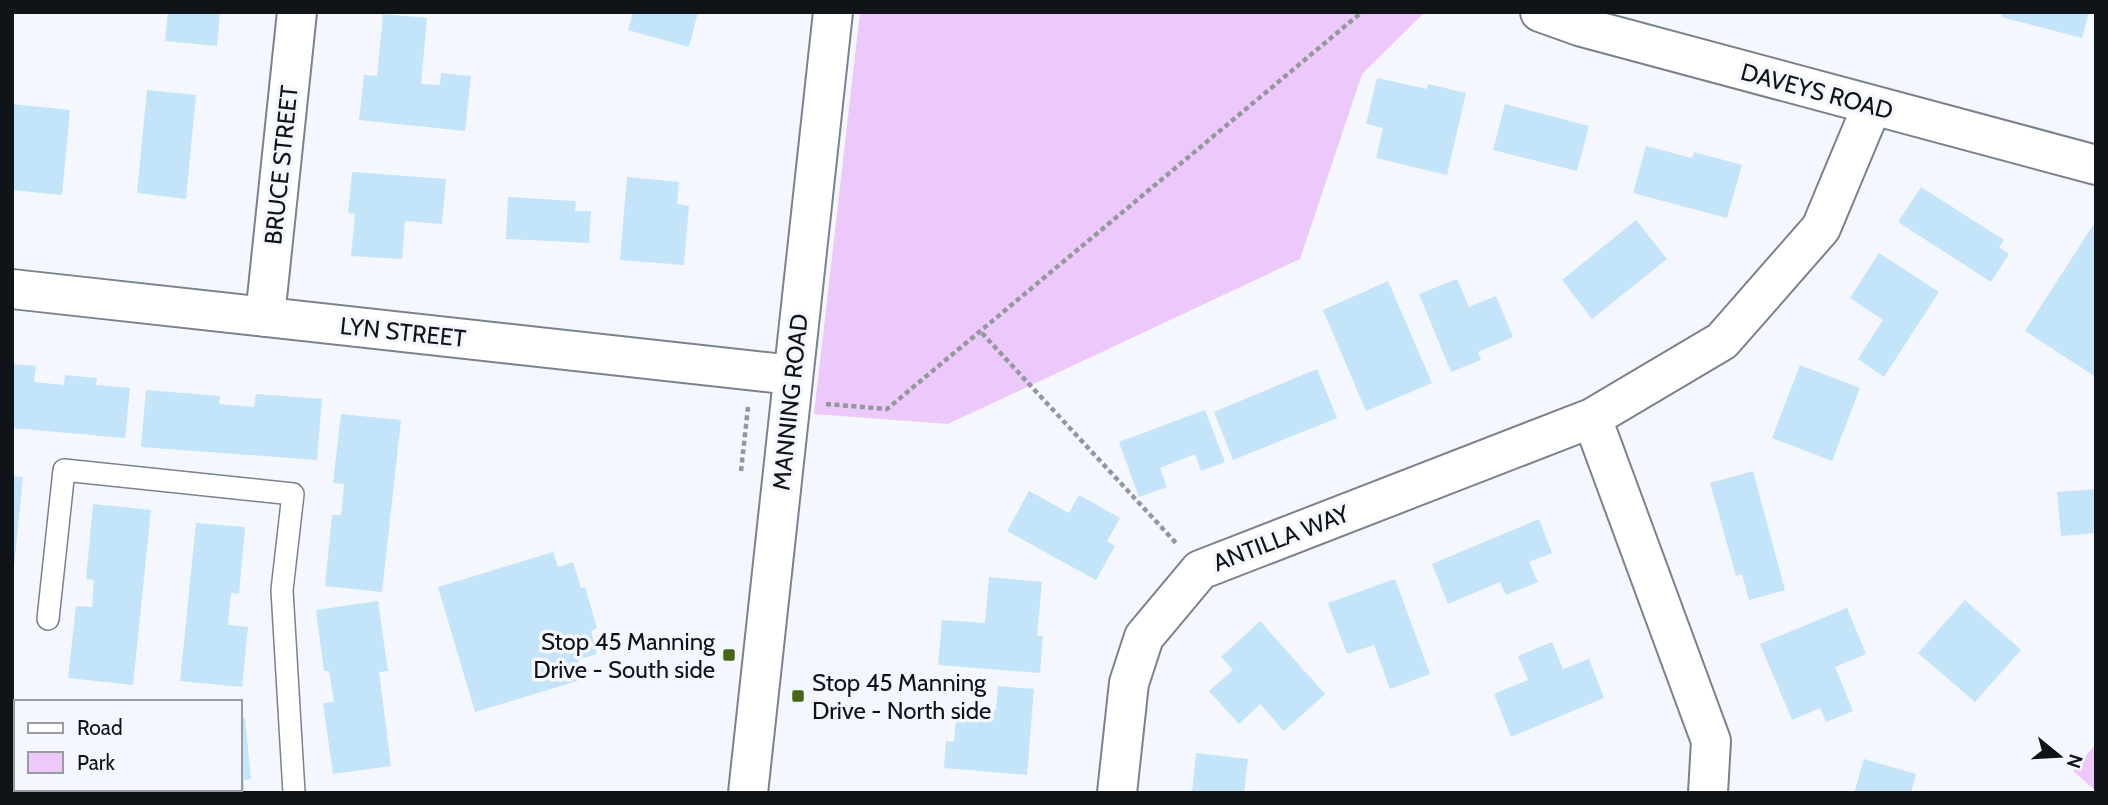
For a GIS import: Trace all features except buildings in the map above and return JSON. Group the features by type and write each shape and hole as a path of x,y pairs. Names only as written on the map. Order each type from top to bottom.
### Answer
{"street":[{"name":"BRUCE STREET","path":"265,317 297,12"},
{"name":"MANNING ROAD","path":"748,793 833,12"},
{"name":"DAVEYS ROAD","path":"1540,12 1582,27 2096,165"},
{"name":"ANTILLA WAY","path":"1117,793 1129,683 1144,637 1200,570 1592,418 1722,341 1821,228 1872,106"},
{"name":"LYN STREET","path":"12,289 265,317 792,388"},
{"path":"1592,418 1711,741 1708,793"}],"lane":[{"path":"48,619 64,470 293,494 282,590 294,793"}],"path":[{"path":"792,388 887,409 982,333 1362,12"},
{"path":"982,333 1200,570"}],"green space":[{"path":"860,12 1425,12 1362,74 1300,259 948,424 814,414"},
{"path":"2096,744 2096,791 2073,771"}],"place":[{"name":"Stop 45 Manning Drive - South side","path":"729,655"},
{"name":"Stop 45 Manning Drive - North side","path":"798,696"}]}
